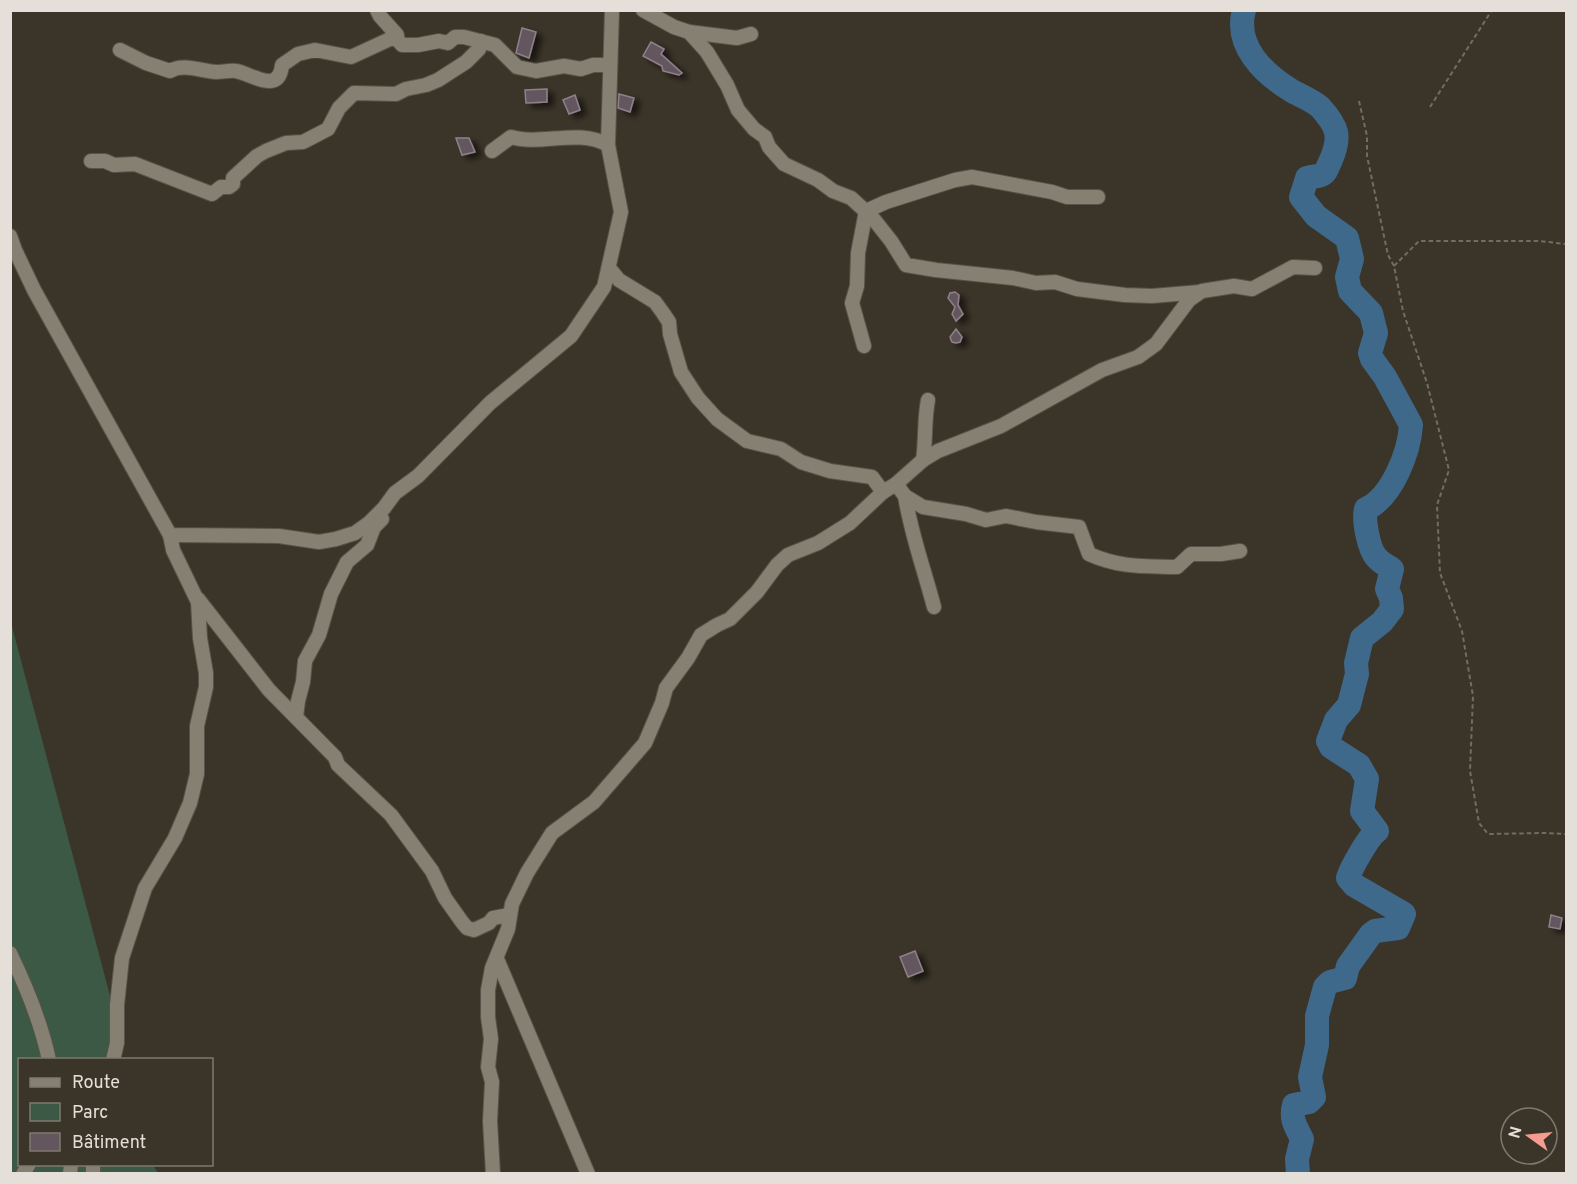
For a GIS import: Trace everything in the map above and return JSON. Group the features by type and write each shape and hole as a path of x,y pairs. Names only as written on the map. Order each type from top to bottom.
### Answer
{"street":[{"path":"377,10 402,45 439,41 448,43 455,38 481,41 495,45 518,67 536,71 564,66 581,69 593,65 610,65"},
{"path":"170,535 279,536 319,542 355,533 384,508 395,493 418,476 489,403 571,336 604,287 621,212 608,145 612,10"},
{"path":"643,10 674,27 689,32 737,38 751,34"},
{"path":"689,32 707,52 727,85 738,110 754,129 765,137 769,147 784,164 818,180 833,191 851,198 866,211 891,241 906,265 1036,283 1054,282 1077,289 1152,296 1234,286 1252,289 1293,267 1315,268"},
{"path":"120,50 146,63 170,70 176,67 214,72 238,71 251,78 270,81 276,79 282,65 306,51 315,50 351,57 390,39 397,39"},
{"path":"91,161 105,161 114,165 135,164 212,194 221,187 229,187 233,184 233,178 257,156 286,143 303,142 328,129 339,108 354,93 396,94 406,89 426,85 466,62 479,49 481,41"},
{"path":"492,151 511,137 535,140 593,138 608,145"},
{"path":"866,211 886,202 955,180 972,177 1052,192 1067,197 1098,197"},
{"path":"864,346 852,303 857,286 858,253 866,211"},
{"path":"10,236 34,290 170,535 173,550 198,602 206,687 197,726 197,774 190,803 175,838 145,888 122,958 117,1005 117,1042 113,1058"},
{"path":"609,268 619,280 655,302 663,313 669,322 670,334 681,372 698,398 717,419 747,441 781,449 801,462 830,471 873,477 883,492"},
{"path":"493,1173 488,1009 491,975 508,929 509,915 523,880 552,833 594,802 645,743 666,688 688,658 701,635 717,624 730,619 758,592 777,565 788,555 832,535 850,523 883,492 896,484 923,460 938,451 1001,426 1102,370 1138,357 1156,344 1189,300 1202,291"},
{"path":"923,460 928,400"},
{"path":"896,484 905,496 923,507 966,514 986,520 1006,516 1078,527 1089,554 1108,563 1177,567 1191,554 1221,554 1240,551"},
{"path":"905,496 912,538 934,607"},
{"path":"296,717 305,661 319,635 331,594 347,562 367,545 374,527 382,520 384,508"},
{"path":"195,595 250,667 335,757 338,765 391,815 432,871 446,898 467,928 474,930 493,918 509,915"},
{"path":"10,953 29,991 49,1058"},
{"path":"497,959 588,1173"}],"path":[{"path":"1430,107 1492,10"},
{"path":"1359,101 1373,188 1388,255 1394,266 1403,311 1427,383 1449,470 1437,505 1440,573 1462,631 1473,696 1470,771 1479,823 1488,834 1566,834"},
{"path":"1394,266 1419,241 1539,241 1566,244"}],"green space":[{"path":"10,619 117,1022 113,1058 18,1058 18,1166 154,1166 158,1173 11,1173"}],"building":[{"path":"522,28 536,32 529,58 516,53"},
{"path":"651,42 664,49 661,54 682,73 679,75 663,71 662,66 643,56"},
{"path":"547,89 547,102 526,103 525,90"},
{"path":"619,94 634,98 630,112 618,108"},
{"path":"575,95 580,110 569,114 563,100"},
{"path":"456,138 469,138 475,152 462,155"},
{"path":"955,292 959,295 958,305 963,314 956,321 952,314 955,307 948,298 950,293"},
{"path":"956,329 962,337 960,342 956,343 952,342 950,337"},
{"path":"1551,915 1562,918 1560,929 1549,927"},
{"path":"915,951 923,971 908,977 900,957"}],"waterway":[{"path":"1244,10 1243,35 1254,58 1281,84 1320,107 1334,126 1337,138 1327,169 1321,175 1307,178 1301,197 1316,216 1347,238 1352,259 1347,277 1350,291 1371,313 1376,333 1370,353 1372,359 1385,377 1411,425 1407,448 1398,473 1384,495 1366,509 1365,514 1367,534 1373,553 1379,561 1392,569 1387,589 1392,609 1382,622 1362,638 1356,663 1357,674 1349,705 1336,720 1328,741 1331,747 1359,765 1367,779 1362,811 1377,831 1361,853 1348,878 1354,885 1404,914 1398,928 1375,931 1371,934 1348,966 1345,978 1330,982 1325,987 1317,1016 1317,1045 1310,1077 1314,1097 1309,1102 1294,1105 1293,1110 1294,1123 1302,1139 1297,1159 1298,1174"}]}
